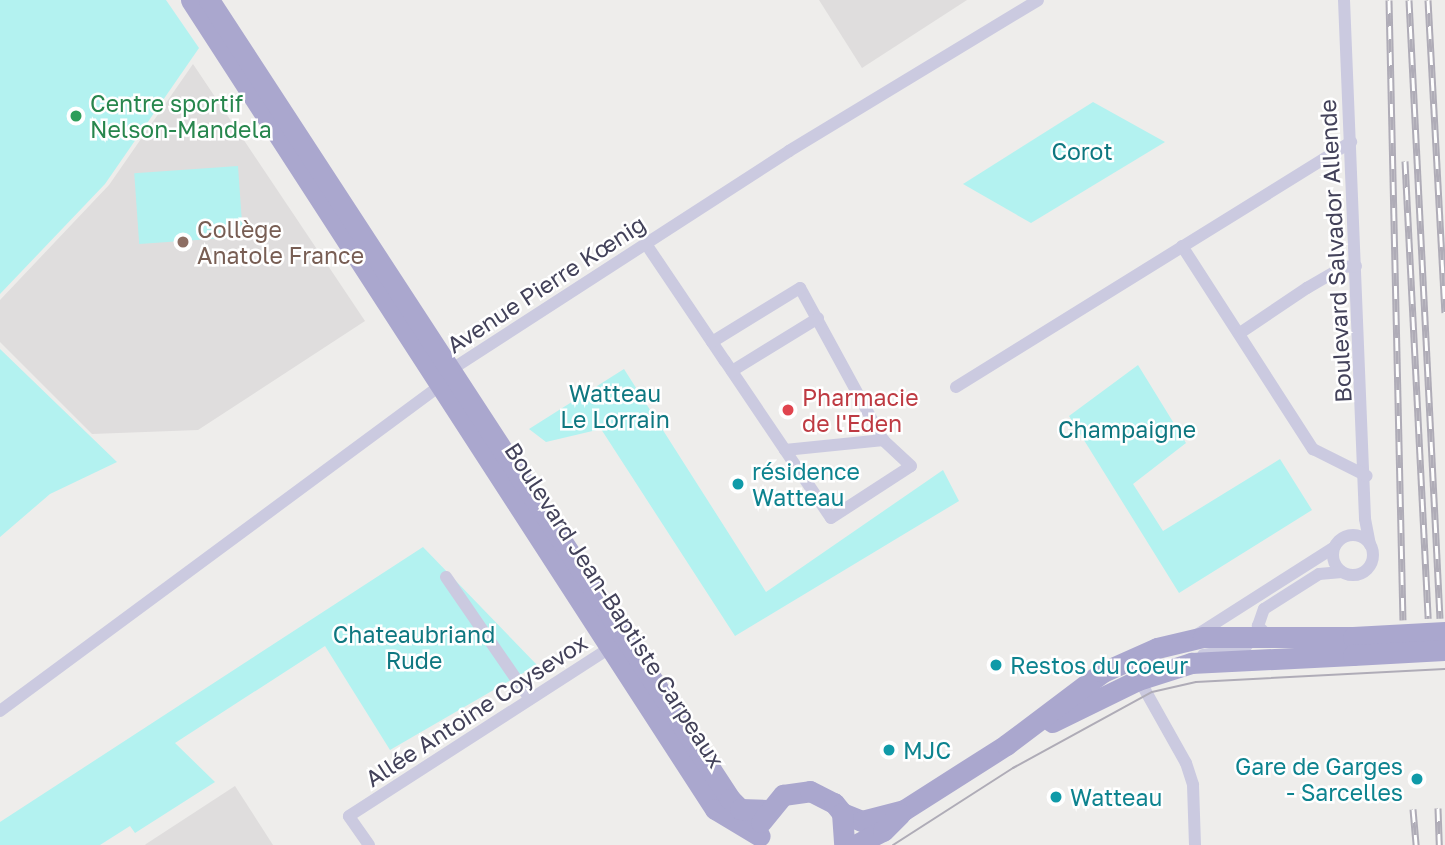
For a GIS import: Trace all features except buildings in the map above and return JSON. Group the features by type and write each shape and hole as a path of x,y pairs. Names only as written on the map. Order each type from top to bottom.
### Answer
{"main road":[{"path":"191,0 447,378"},
{"path":"209,0 447,378"},
{"name":"Boulevard Jean-Baptiste Carpeaux","path":"447,378 618,642 730,799 740,809 767,810"},
{"path":"1353,646 1445,632"},
{"path":"855,845 883,831 904,810 1006,745 1103,672 1165,645 1191,639 1256,639 1445,650"},
{"path":"1006,745 1138,680 1256,639"},
{"name":"Boulevard Jean-Baptiste Carpeaux","path":"618,642 715,809 760,841"},
{"path":"760,841 767,810 783,795 810,791 822,795 842,814 862,821 904,810"},
{"path":"842,814 845,845"}],"street":[{"name":"Avenue Pierre Kœnig","path":"0,711 447,378 646,244 1038,0"},
{"name":"Boulevard Salvador Allende","path":"1344,0 1370,545"},
{"path":"956,387 1351,142"},
{"path":"646,244 732,372 831,518 911,466 883,440 800,288 712,342"},
{"path":"1182,246 1313,449 1367,475"},
{"path":"1240,333 1343,267 1356,266"},
{"path":"732,372 818,318"},
{"path":"785,450 883,440"},
{"name":"Boulevard Salvador Allende","path":"1345,536 1360,519 1367,500"},
{"path":"1191,639 1250,600 1333,548 1345,536 1362,537 1370,545 1373,555 1368,569 1355,575 1342,572 1319,574 1264,609 1256,639 1234,622 1250,600"},
{"path":"1333,548 1333,561 1342,572"},
{"path":"446,577 530,699"},
{"name":"Allée Antoine Coysevox","path":"369,845 349,816 618,642"},
{"path":"1138,680 1165,645"},
{"path":"1129,659 1138,680 1186,763 1193,785 1195,845"}],"shaded area":[{"path":"819,0 967,0 862,68"},
{"name":"Collège Anatole France","path":"193,64 365,321 198,430 92,434 0,342 0,300 109,185"},
{"path":"235,786 273,845 145,845 146,844"}],"green space":[{"name":"Centre sportif Nelson-Mandela","path":"0,0 166,0 199,48 105,184 0,294"},
{"name":"Corot","path":"1093,102 1165,142 1031,223 963,184"},
{"path":"238,166 243,237 139,244 134,173"},
{"path":"0,349 117,462 50,494 0,537"},
{"name":"Champaigne","path":"1138,365 1186,443 1133,484 1163,531 1280,459 1312,510 1179,593 1069,416"},
{"name":"Watteau Le Lorrain","path":"624,369 766,592 943,470 959,501 735,636 601,429 546,442 529,429"},
{"name":"Chateaubriand Rude","path":"423,547 537,665 390,750 325,646 175,743 215,782 135,833 130,826 100,845 0,845 0,822"}],"tram line":[{"path":"893,845 1013,768 1152,692 1196,682 1445,669"}],"railway":[{"path":"1389,0 1403,620"},
{"path":"1409,0 1440,618"},
{"path":"1428,0 1445,313"},
{"path":"1405,161 1428,618"},
{"path":"1438,808 1439,845"},
{"path":"1413,809 1416,845"}],"place":[{"name":"Centre sportif Nelson-Mandela","path":"76,116"},
{"name":"Collège Anatole France","path":"183,242"},
{"name":"Pharmacie de l'Eden","path":"788,410"},
{"name":"résidence Watteau","path":"738,484"},
{"name":"Restos du coeur","path":"996,665"},
{"name":"MJC","path":"889,750"},
{"name":"Gare de Garges - Sarcelles","path":"1417,779"},
{"name":"Watteau","path":"1056,797"}]}
